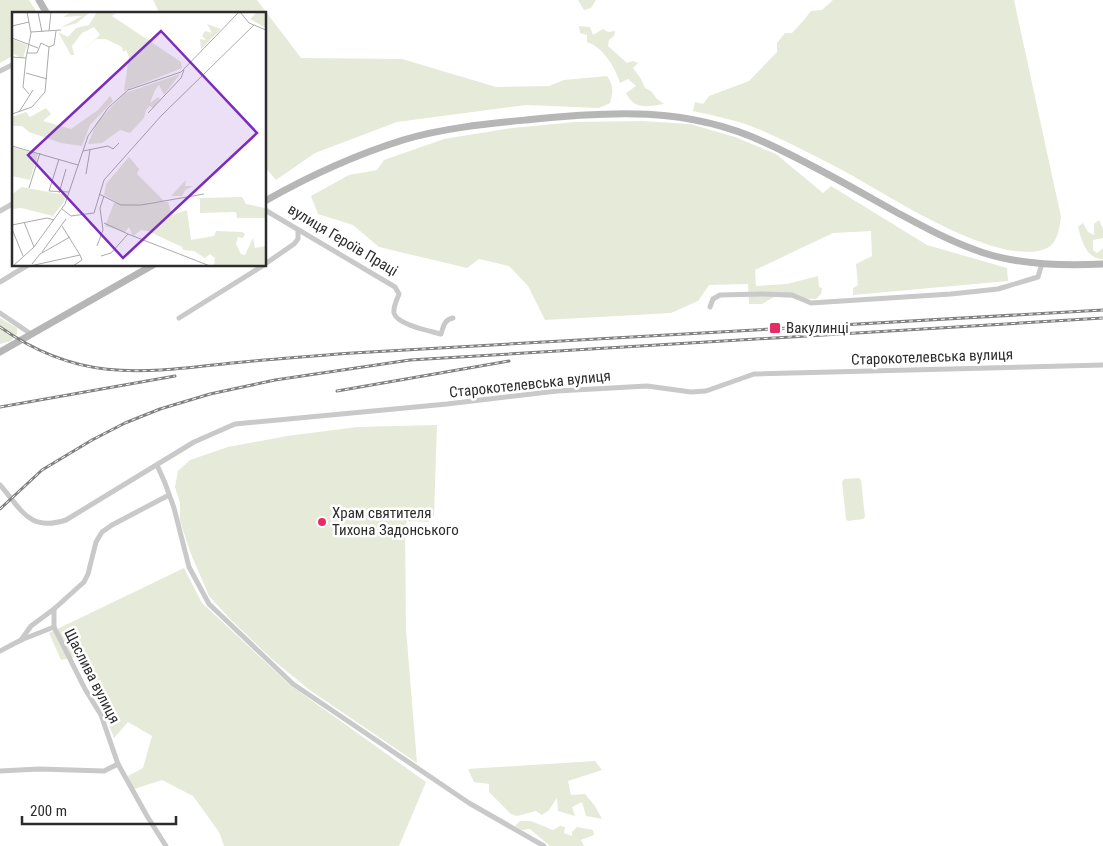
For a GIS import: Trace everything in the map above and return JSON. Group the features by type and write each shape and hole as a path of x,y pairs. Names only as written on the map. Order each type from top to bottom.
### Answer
{"main road":[{"path":"38,0 46,12"},
{"name":"вулиця Героїв Праці","path":"266,200 291,186 344,162 424,134 499,122 587,114 642,113 683,117 742,132 961,245 1002,258 1064,265 1103,264"},
{"path":"0,352 151,266"}],"street":[{"path":"0,71 12,65"},
{"path":"0,211 12,204"},
{"name":"вулиця Героїв Праці","path":"266,211 395,287 399,294 394,314 404,323 441,334 444,322 447,319 453,318"},
{"path":"266,264 294,244 298,239 298,230"},
{"path":"710,307 713,299 720,295 792,295 811,303 952,294 998,289 1038,277 1042,263"},
{"path":"0,282 26,266"},
{"path":"179,318 262,266"},
{"path":"0,314 32,334"},
{"name":"Старокотелевська вулиця","path":"0,484 29,519 40,524 53,524 66,520 194,442 235,424 446,404 557,391 647,386 691,392 706,391 754,374 1103,365"},
{"path":"157,465 169,494 190,567 209,604 293,684 469,803 544,846"},
{"path":"21,640 31,626 54,609 84,582 88,574 96,542 102,532 169,494"},
{"name":"Щаслива вулиця","path":"54,609 54,627 85,689 102,715 118,764 166,846"},
{"name":"Щаслива вулиця","path":"0,651 21,640 54,627"},
{"path":"0,771 39,769 104,771 118,764"}],"green space":[{"path":"0,0 29,0 37,12 12,12 12,56 0,63"},
{"path":"153,0 257,0 301,58 402,59 496,87 549,86 564,80 607,76 612,86 612,96 610,103 599,108 526,105 397,122 315,153 276,180 266,168 266,12 159,12"},
{"path":"578,0 596,0 591,8 584,10"},
{"path":"833,0 1014,0 1061,217 1057,236 1053,244 1045,249 1024,252 999,248 971,239 914,211 804,150 755,127 693,111 695,102 703,104 709,96 749,81 777,52 777,43 785,33 792,33 811,11 822,10"},
{"path":"579,26 590,27 593,35 603,29 608,32 615,31 614,36 609,40 608,46 627,63 633,61 638,63 633,68 645,88 651,91 664,104 642,106 633,103 626,93 636,86 628,79 620,83 608,58 593,44 587,42 587,35 580,33"},
{"path":"642,121 690,124 735,137 776,154 823,193 831,186 927,245 1007,268 1008,281 853,295 853,288 858,285 856,264 872,256 871,231 833,233 755,270 756,286 787,284 818,276 819,287 822,288 821,294 816,299 774,297 762,304 749,304 748,284 709,285 698,301 671,313 545,320 528,286 509,266 479,259 467,268 379,247 353,225 318,214 311,196 349,175 377,170 384,160 444,139 512,128 575,122"},
{"path":"1099,220 1103,229 1103,238 1093,240 1093,250 1097,253 1103,248 1103,259 1092,256 1089,253 1083,243 1078,227 1083,223 1088,232 1094,235 1094,224"},
{"path":"0,318 17,328 17,334 11,341 0,344"},
{"path":"437,425 434,516 428,522 407,521 405,529 406,629 417,763 311,691 273,660 209,596 191,554 180,521 180,503 175,487 178,471 190,460 228,447 287,436 357,427"},
{"path":"859,478 861,480 865,517 848,521 846,519 842,482 844,479"},
{"path":"184,568 202,603 290,685 426,782 399,846 224,846 219,832 193,796 162,780 134,789 128,776 143,768 152,736 128,722 114,738 103,711 75,657 61,660 49,633"},
{"path":"595,761 602,770 568,781 571,795 585,794 595,806 602,819 586,816 582,802 572,807 575,816 558,811 557,798 549,810 542,815 536,811 517,816 511,814 489,792 489,784 474,782 468,769"},
{"path":"520,821 531,821 553,830 560,826 565,827 564,833 572,836 572,832 577,827 593,830 594,835 581,840 584,846 550,846 530,829 522,830 515,826"}],"railway":[{"path":"0,327 29,345 57,358 84,366 140,371 353,353 1103,310"},
{"path":"0,509 42,470 125,423 160,409 210,394 275,380 410,360 1103,318"},
{"path":"337,391 509,361"},
{"path":"0,407 175,376"}],"place":[{"name":"Вакулинці","path":"775,328"},
{"name":"Храм святителя Тихона Задонського","path":"322,522"}]}
